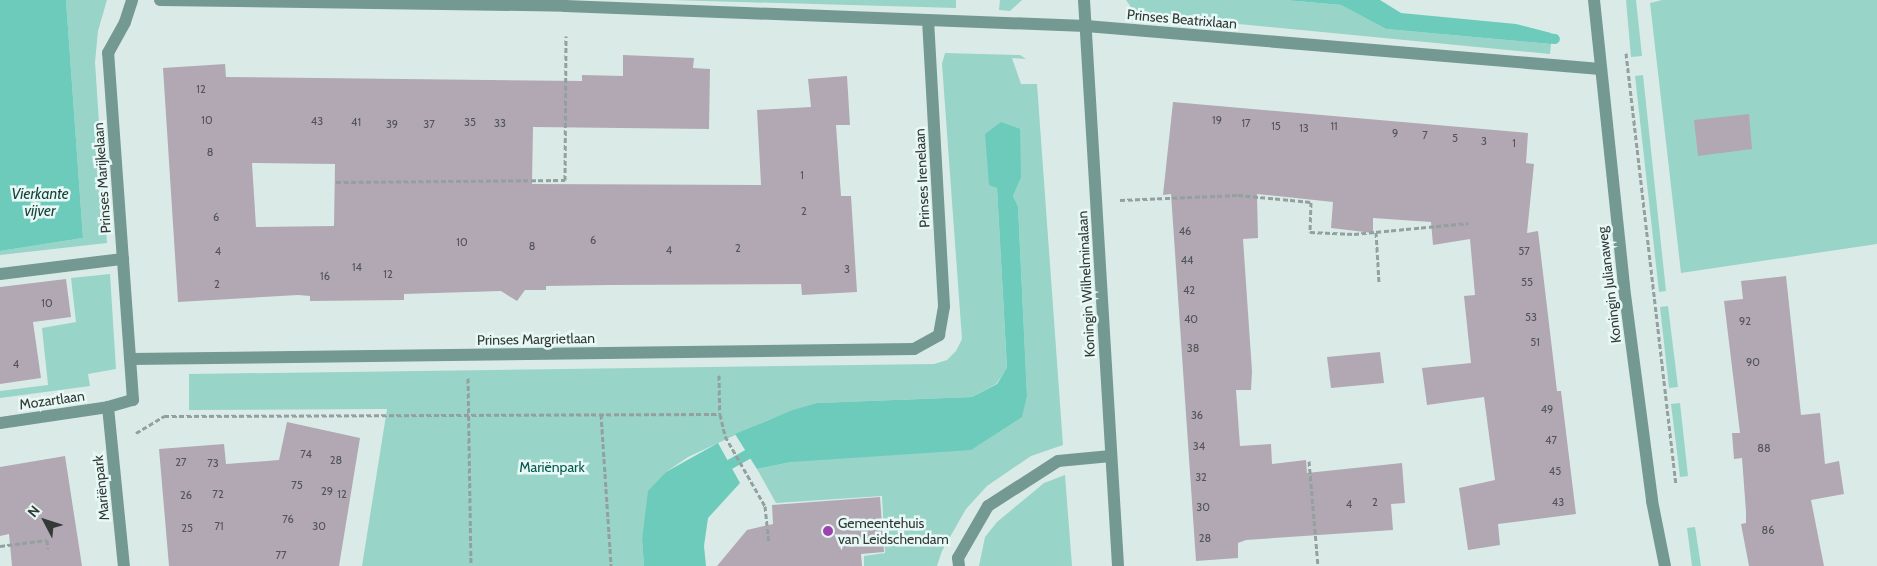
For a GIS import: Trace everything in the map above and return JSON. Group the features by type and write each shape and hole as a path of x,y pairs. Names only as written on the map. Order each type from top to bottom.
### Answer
{"street":[{"name":"Prinses Marijkelaan","path":"130,359 108,53 125,22 132,0"},
{"name":"Prinses Beatrixlaan","path":"160,0 565,6 1086,26 1600,68"},
{"name":"Koningin Wilhelminalaan","path":"1084,0 1118,566"},
{"name":"Koningin Julianaweg","path":"1594,0 1624,287 1652,501 1665,566"},
{"name":"Prinses Irenelaan","path":"928,20 944,306 939,335"},
{"path":"0,274 123,259"},
{"name":"Prinses Margrietlaan","path":"130,359 914,349 939,335"},
{"name":"Mozartlaan","path":"0,423 108,407 133,400 130,359"},
{"name":"Mariënpark","path":"108,407 124,566"},
{"path":"959,566 958,558 988,506 1058,462 1111,456"}],"path":[{"path":"336,182 565,180 566,36"},
{"path":"1625,43 1676,484"},
{"path":"1096,201 1238,195 1311,202 1310,232 1376,232 1468,223"},
{"path":"1376,232 1379,283"},
{"path":"719,351 720,414 725,436 765,506 769,542"},
{"path":"468,355 467,414 471,566"},
{"path":"601,414 611,566"},
{"path":"136,441 136,431 164,416 720,414"},
{"path":"1309,461 1318,566"},
{"path":"0,546 47,540 48,549"}],"green space":[{"path":"66,0 107,0 98,31 95,62 107,243 0,255 0,251 83,238"},
{"path":"670,0 956,0 956,8"},
{"path":"1000,0 1022,0 1010,11 999,10"},
{"path":"1126,0 1285,0 1341,5 1386,29 1551,44 1550,54 1136,14"},
{"path":"1626,0 1636,0 1642,56 1631,57"},
{"path":"1662,0 1877,0 1877,244 1681,273 1650,3"},
{"path":"945,53 1020,55 1026,59 1012,58 1021,84 1037,84 1063,445 1031,456 987,486 966,509 942,551 937,566 864,566 864,556 885,553 882,496 776,503 757,469 791,462 1027,395 1018,206 1013,196 1021,178 989,184 997,188 1007,369 996,384 972,397 817,403 768,420 688,457 666,472 642,540 644,566 362,566 387,409 189,410 189,374 934,364 947,360 956,351 962,339 942,64"},
{"path":"1643,75 1666,291 1659,292 1635,76"},
{"path":"110,274 116,369 88,374 90,386 0,398 0,391 48,385 42,328 76,322 71,278"},
{"path":"1668,306 1678,387 1669,388 1660,307"},
{"path":"1680,403 1688,476 1680,477 1671,404"},
{"path":"1065,475 1072,566 979,566 985,537 997,522 1044,483"},
{"path":"1695,527 1701,566 1692,566 1687,528"}],"water":[{"name":"Vierkante vijver","path":"0,0 66,0 83,238 0,251"},
{"path":"1285,0 1380,0 1401,13 1516,24 1551,33 1551,44 1386,29 1341,5"},
{"path":"1001,122 1020,129 1021,178 1013,196 1018,206 1027,395 1022,417 971,450 791,462 757,469 735,434 793,410 817,403 972,397 997,384 1007,368 997,188 989,185 985,134"},
{"path":"718,443 740,483 708,518 704,546 706,566 644,566 642,540 648,491 666,472"}],"building":[{"path":"623,55 694,58 693,68 710,69 709,129 533,127 532,184 761,185 757,110 811,107 808,79 847,76 850,125 836,125 841,196 851,196 857,292 802,295 801,284 609,285 546,286 546,290 525,290 517,301 501,291 404,294 404,300 310,301 310,296 298,295 178,302 163,68 225,64 226,77 582,81 582,75 623,76","holes":["252,163 335,164 334,226 256,227"]},
{"path":"1173,102 1528,133 1526,163 1534,164 1527,233 1538,231 1557,391 1561,391 1576,514 1498,524 1500,545 1468,550 1459,488 1495,480 1484,397 1427,405 1422,368 1471,363 1464,296 1475,295 1470,239 1433,245 1431,222 1373,218 1373,233 1331,228 1333,202 1257,194 1258,238 1243,239 1252,371 1251,390 1236,390 1240,446 1271,444 1272,464 1306,460 1307,473 1402,463 1405,503 1391,504 1393,530 1246,540 1238,543 1238,558 1196,561 1171,194 1163,195"},
{"path":"1749,114 1752,149 1698,156 1694,120"},
{"path":"1786,276 1801,415 1820,413 1825,464 1839,461 1844,494 1811,500 1824,566 1749,566 1741,524 1746,523 1742,458 1734,459 1732,433 1740,433 1724,301 1743,299 1741,281"},
{"path":"66,279 71,317 33,322 41,378 0,384 0,287"},
{"path":"1380,352 1384,383 1331,388 1327,357"},
{"path":"287,422 360,438 339,566 169,566 159,449 224,444 226,464 279,460"},
{"path":"65,456 82,566 12,566 9,534 0,536 0,467"},
{"name":"Gemeentehuis van Leidschendam","path":"880,497 884,552 861,554 862,566 717,566 747,530 773,524 772,505"}],"waterway":[{"path":"1538,37 1555,39"},
{"path":"720,470 759,448"}],"place":[{"name":"Gemeentehuis van Leidschendam","path":"828,531"}]}
